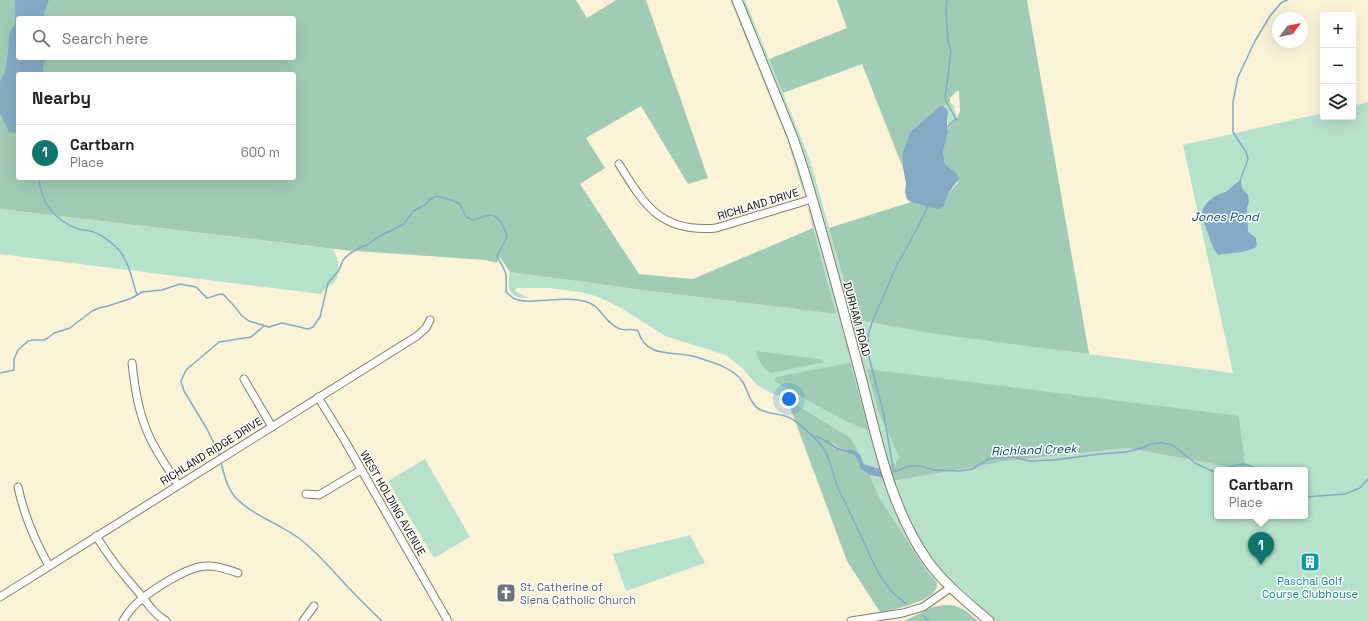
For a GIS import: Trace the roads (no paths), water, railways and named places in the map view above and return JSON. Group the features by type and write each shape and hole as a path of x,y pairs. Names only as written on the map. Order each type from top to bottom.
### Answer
{"main road":[{"name":"DURHAM ROAD","path":"737,0 794,138 812,199 886,475 895,500 904,522 931,565 950,588 990,621"}],"street":[{"name":"RICHLAND DRIVE","path":"619,164 648,206 665,220 688,228 703,230 716,228 812,199"},
{"name":"RICHLAND RIDGE DRIVE","path":"0,597 418,336 426,328 430,320"},
{"path":"132,363 135,389 143,420 151,440 178,485"},
{"path":"244,379 272,427"},
{"name":"WEST HOLDING AVENUE","path":"318,398 448,621"},
{"path":"306,494 319,495 361,470"},
{"path":"18,487 22,505 34,536 49,566"},
{"path":"96,536 123,575 154,613 166,621"},
{"path":"123,621 134,606 143,598 187,571 199,566 213,566 238,573"},
{"path":"851,621 903,614 923,607 950,588"},
{"path":"303,621 314,606"}],"water":[{"path":"15,0 49,0 44,13 45,16 16,16 16,60 45,60 43,67 44,72 16,72 16,133 9,132 0,113 0,82 5,72 9,34 15,24"},
{"path":"943,105 948,111 948,131 943,153 945,164 957,174 959,179 949,192 944,206 939,209 911,202 907,199 905,192 906,183 902,154 910,132"},
{"name":"Jones Pond","path":"1241,181 1242,188 1248,195 1249,202 1247,207 1248,232 1256,238 1257,246 1249,250 1218,255 1200,218 1201,214 1204,206 1209,201 1221,193 1226,192 1236,183"},
{"path":"818,437 841,449 856,451 861,456 864,464 880,468 883,478 870,475 863,471 854,455 837,450"}],"waterway":[{"path":"947,0 946,12 948,41 951,52 945,99 956,119 947,127"},
{"path":"1240,181 1248,159 1246,152 1233,132 1233,102 1238,77 1255,41 1270,16 1281,3 1287,0"},
{"path":"39,180 40,187 46,203 56,216 62,221 78,229 98,234 118,249 128,265 137,295"},
{"name":"Richland Creek","path":"0,373 14,370 14,359 18,350 28,341 44,340 54,333 70,328 92,311 99,308 132,298 142,292 162,290 180,284 196,287 207,298 218,294 223,294 242,316 249,321 269,327 282,323 308,329 313,327 320,317 328,283 339,270 343,260 349,254 404,224 413,211 425,205 430,199 437,196 460,204 466,217 473,220 491,215 498,218 507,237 497,256 505,272 506,292 513,298 527,301 571,299 590,303 617,328 622,330 638,331 642,340 655,350 696,357 715,363 733,372 742,381 751,400 759,409 765,412 788,417 799,424 822,446 830,462 837,486 875,566 891,591 907,604"},
{"name":"Richland Creek","path":"928,206 897,265 868,335 869,357 883,411 894,472 909,466 921,466 933,470 959,471 972,469 989,459 1012,457 1030,461 1054,460 1126,452 1142,448 1150,444 1161,443 1173,445 1195,463 1214,471"},
{"path":"220,456 207,429 184,391 181,381 186,370 219,342 251,337 264,326"},
{"name":"Richland Creek","path":"811,435 820,438"},
{"path":"221,462 228,486 236,498 250,510 284,529 306,544 382,621"},
{"name":"Richland Creek","path":"1231,467 1241,464 1254,467"},
{"name":"Richland Creek","path":"1308,497 1345,494 1360,488 1368,479"},
{"path":"923,615 929,621"}],"place":[{"name":"Paschal Golf Course Clubhouse","path":"1310,562"},
{"name":"Cartbarn","path":"1261,565"},
{"name":"St. Catherine of Siena Catholic Church","path":"506,593"}]}
